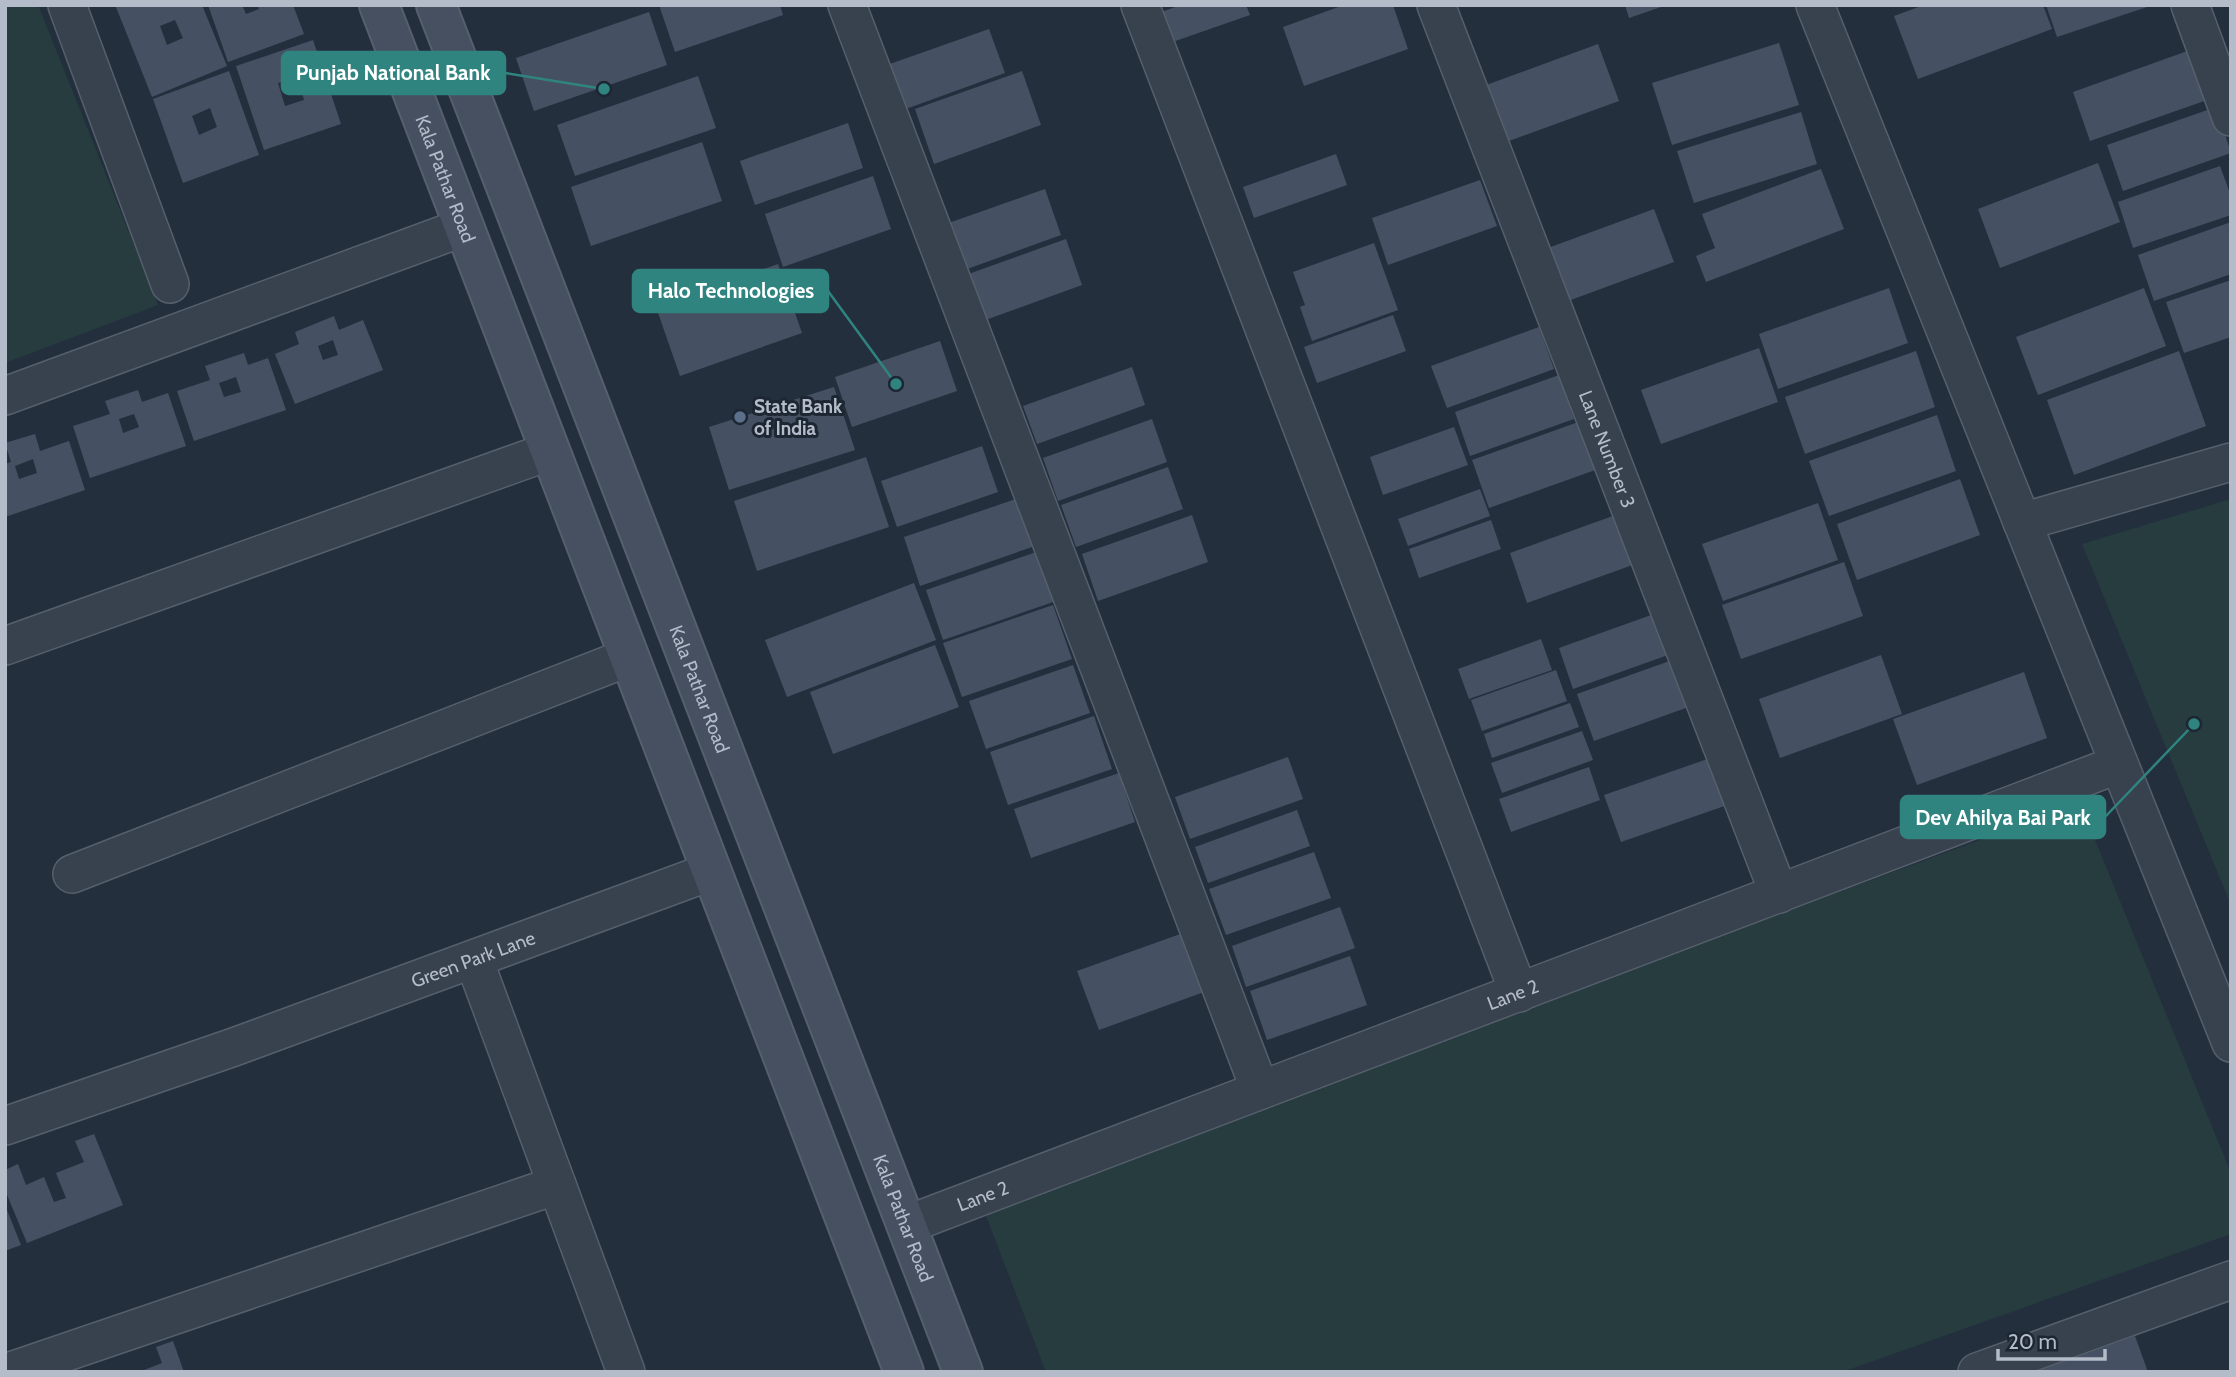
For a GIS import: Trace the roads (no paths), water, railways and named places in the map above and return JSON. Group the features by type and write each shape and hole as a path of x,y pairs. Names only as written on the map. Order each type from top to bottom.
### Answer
{"street":[{"path":"67,5 170,284"},
{"name":"Kala Pathar Road","path":"379,5 904,1372"},
{"name":"Kala Pathar Road","path":"436,5 963,1372"},
{"path":"847,5 1260,1090"},
{"path":"1140,5 1519,993"},
{"name":"Lane Number 3","path":"1436,5 1779,894"},
{"path":"1815,5 2231,1043"},
{"path":"2190,5 2231,117"},
{"path":"5,396 464,227"},
{"path":"5,646 551,452"},
{"path":"2022,522 2231,461"},
{"path":"72,874 629,657"},
{"name":"Lane 2","path":"906,1225 2119,764"},
{"name":"Green Park Lane","path":"5,1126 234,1047 712,871"},
{"path":"474,960 626,1372"},
{"path":"8,1372 557,1185"},
{"path":"1977,1372 2231,1280"}],"place":[{"name":"Punjab National Bank","path":"604,89"},
{"name":"Halo Technologies","path":"896,384"},
{"name":"State Bank of India","path":"740,417"},
{"name":"Dev Ahilya Bai Park","path":"2194,724"}]}
